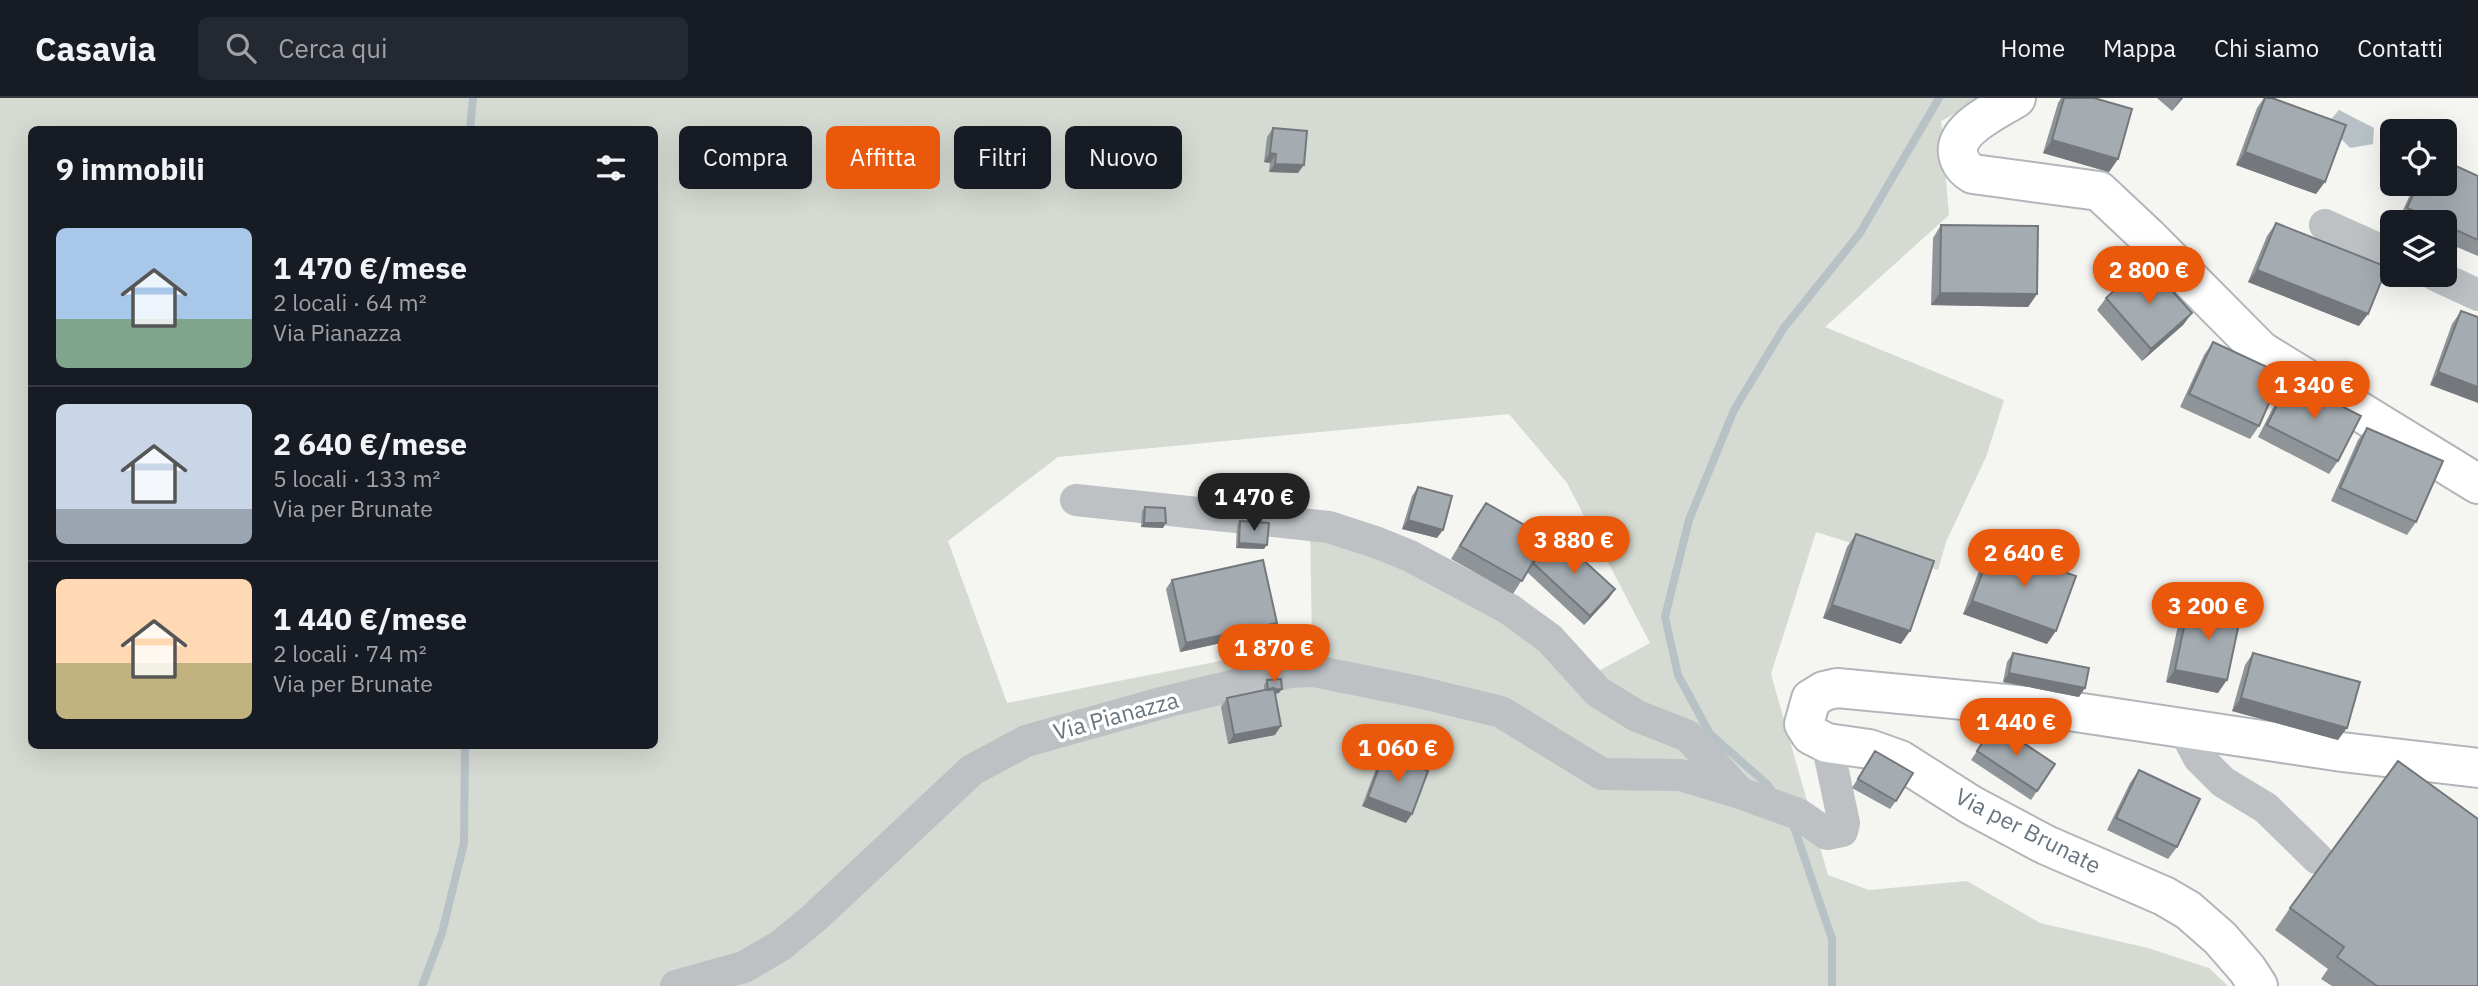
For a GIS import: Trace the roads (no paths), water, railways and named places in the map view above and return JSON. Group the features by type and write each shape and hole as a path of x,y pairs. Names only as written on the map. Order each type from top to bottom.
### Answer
{"street":[{"path":"2016,98 1968,129 1959,139 1958,153 1967,171 2099,191 2261,351 2478,484"},
{"path":"2325,225 2380,250"},
{"path":"2457,285 2478,295"},
{"name":"Via Pianazza","path":"1076,500 1329,527 1378,542 1410,556 1509,609 1550,639 1598,692 1637,716 1688,736 1754,798"},
{"name":"Via Pianazza","path":"676,986 744,967 780,946 972,770 998,754 1026,741 1089,723 1290,672 1314,671 1502,712 1602,774 1680,775 1798,814 1827,834 1842,831 1844,823 1827,743"},
{"path":"1827,743 1811,734 1804,724 1805,711 1811,699 1836,688 2049,708 2342,752 2478,768"},
{"path":"2183,728 2199,758 2223,782 2266,808 2317,858"},
{"name":"Via per Brunate","path":"1827,743 1869,749 1900,760 1971,805 2046,845 2164,896 2188,910 2220,938 2258,986"}],"waterway":[{"path":"470,126 473,98"},
{"path":"1775,795 1768,785 1710,734 1678,675 1665,617 1689,520 1734,410 1783,329 1860,233 1939,98"},
{"path":"422,986 442,933 464,843 465,749"},
{"path":"1793,824 1832,939 1832,986"}]}
